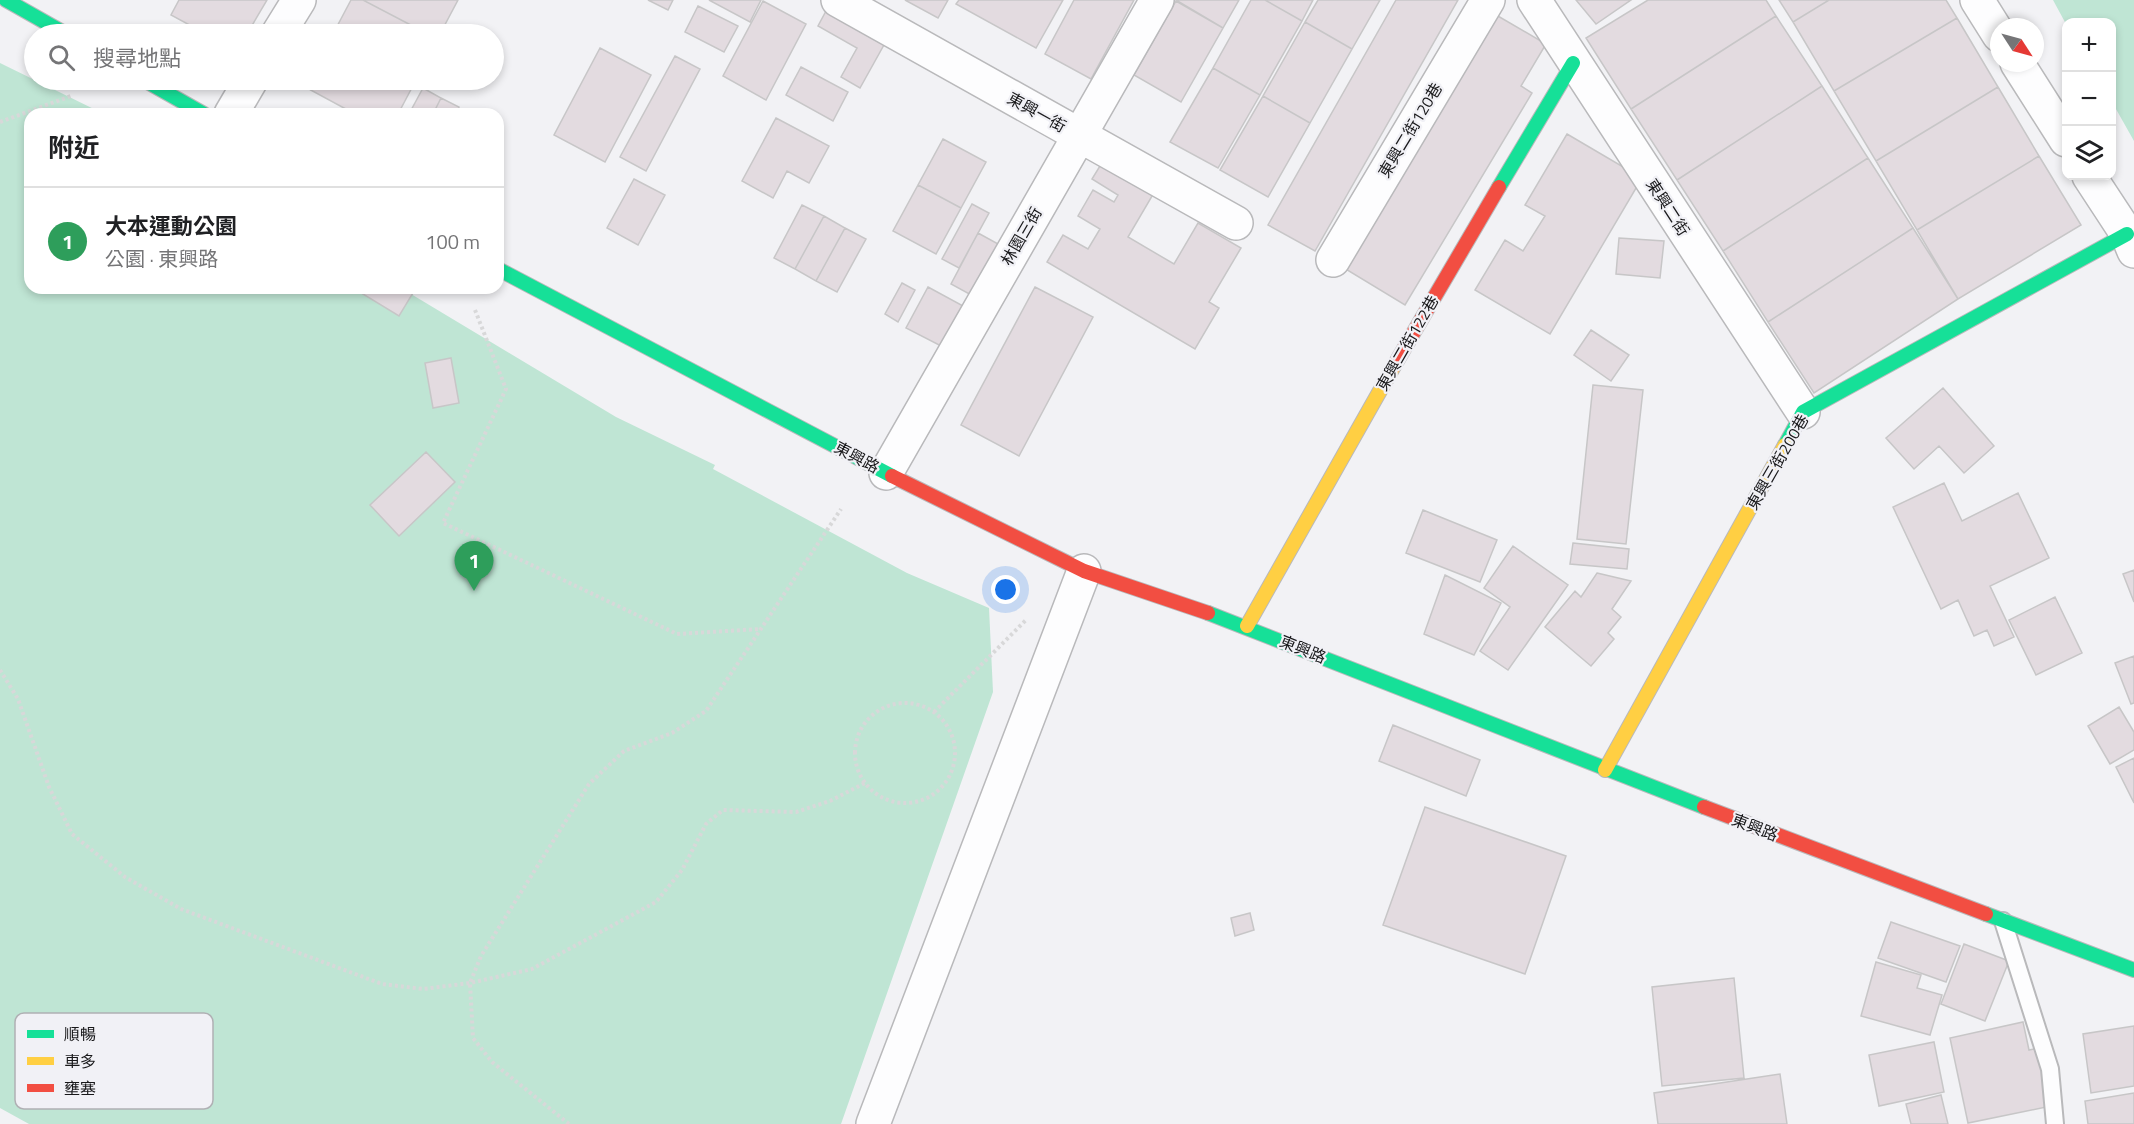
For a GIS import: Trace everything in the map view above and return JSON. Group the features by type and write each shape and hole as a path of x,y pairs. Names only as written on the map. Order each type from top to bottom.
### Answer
{"street":[{"path":"6,0 48,24"},
{"path":"284,24 299,0"},
{"name":"東興一街","path":"838,0 1236,223"},
{"name":"林園三街","path":"886,473 1157,0"},
{"name":"東興二街120巷","path":"1333,260 1488,0"},
{"name":"東興二街","path":"1534,0 1803,412"},
{"path":"1977,0 1990,20"},
{"name":"東興二街122巷","path":"1247,626 1411,335 1573,63"},
{"path":"2023,72 2062,132"},
{"path":"162,90 193,108"},
{"path":"235,108 245,90"},
{"path":"2091,180 2130,243"},
{"name":"東興三街200巷","path":"1605,770 1803,412 2130,243"},
{"name":"東興路","path":"504,272 886,473 1084,571 1247,626 1605,770 2134,970"},
{"path":"873,1124 1084,571"}],"lane":[{"path":"2002,921 2050,1070 2055,1124"}],"path":[{"path":"38,108 71,96"},
{"path":"0,122 24,113"},
{"path":"475,310 506,389 443,523 677,634 760,630"},
{"path":"569,1124 492,1062 473,1038 470,983 481,956 589,783 624,751 672,733 706,711 841,509"},
{"path":"934,712 1033,613"},
{"path":"0,670 18,699 49,787 72,834 125,877 181,909 382,984 423,989 470,983 532,969 656,902 682,870 706,824 723,810 795,812 830,801 865,783"},
{"path":"905,702 920,705 934,712 946,723 953,737 956,752 953,768 946,782 935,793 921,800 906,803 891,801 877,794 865,783 858,769 855,754 858,738 865,724 882,709 905,702"}],"green space":[{"path":"2053,0 2134,0 2134,141 2116,109 2116,18 2063,18"},
{"path":"0,63 24,75 24,90 55,90 92,108 24,108 24,294 411,294 616,417 715,465 713,469 907,573 989,608 993,692 841,1124 29,1124 0,1108"}],"building":[{"path":"179,0 267,0 253,24 188,24 171,15"},
{"path":"351,0 363,0 409,24 338,24"},
{"path":"363,0 458,0 445,24 409,24"},
{"path":"648,0 673,0 668,10"},
{"path":"709,0 761,0 750,22"},
{"path":"905,0 948,0 938,18"},
{"path":"959,0 1063,0 1036,48 956,4"},
{"path":"1074,0 1134,0 1091,79 1045,54"},
{"path":"1176,0 1239,0 1223,28"},
{"path":"1251,0 1265,0 1302,21 1260,95 1213,68"},
{"path":"1265,0 1313,0 1302,21"},
{"path":"1318,0 1380,0 1352,49 1305,22"},
{"path":"1396,0 1458,0 1315,251 1268,225"},
{"path":"1576,0 1631,0 1596,24"},
{"path":"1648,0 1766,0 1776,16 1631,109 1586,38"},
{"path":"1779,0 1829,0 1793,22"},
{"path":"1829,0 1946,0 1957,18 1834,91 1793,22"},
{"path":"763,1 806,24 766,100 723,76"},
{"path":"1176,1 1223,28 1181,102 1134,75"},
{"path":"698,6 738,26 724,52 685,32"},
{"path":"826,11 885,43 860,88 841,77 857,48 818,26"},
{"path":"1491,12 1546,44 1521,86 1532,93 1405,305 1339,265"},
{"path":"1776,16 1822,86 1677,180 1631,109"},
{"path":"1957,18 1998,87 1876,161 1834,91"},
{"path":"1305,22 1352,49 1310,123 1263,96"},
{"path":"600,48 651,75 605,162 554,135"},
{"path":"675,56 700,69 646,171 620,157"},
{"path":"801,67 848,92 833,121 786,95"},
{"path":"1213,68 1260,95 1218,168 1170,142"},
{"path":"1822,86 1868,158 1723,251 1677,180"},
{"path":"1998,87 2039,156 1917,230 1876,161"},
{"path":"311,90 411,90 401,108 344,108"},
{"path":"422,90 427,90 441,98 436,108 412,108"},
{"path":"1263,96 1310,123 1268,197 1220,170"},
{"path":"441,98 459,107 459,108 436,108"},
{"path":"776,118 829,146 809,183 787,171 773,198 742,181"},
{"path":"1567,134 1642,178 1550,334 1475,290 1505,240 1523,251 1545,216 1525,205"},
{"path":"943,139 986,162 961,208 918,185"},
{"path":"2039,156 2081,225 1958,299 1917,230"},
{"path":"1868,158 1913,228 1768,322 1723,251"},
{"path":"1103,161 1155,191 1128,237 1174,264 1198,223 1241,248 1209,302 1219,308 1195,349 1047,262 1063,235 1088,249 1100,229 1078,216 1093,190 1114,202 1118,195 1092,179"},
{"path":"634,179 665,195 638,245 607,228"},
{"path":"918,185 961,208 936,254 893,231"},
{"path":"972,204 989,213 959,268 942,259"},
{"path":"802,205 824,216 795,269 774,258"},
{"path":"824,216 845,228 816,281 795,269"},
{"path":"845,228 866,239 837,292 816,281"},
{"path":"1913,228 1958,299 1814,393 1768,322"},
{"path":"978,233 1000,245 973,296 951,284"},
{"path":"1619,238 1664,241 1660,278 1616,274"},
{"path":"902,283 915,290 898,322 885,314"},
{"path":"928,287 965,307 943,347 906,328"},
{"path":"1035,287 1093,317 1019,456 961,425"},
{"path":"363,294 412,294 399,316"},
{"path":"1591,330 1629,355 1611,381 1574,355"},
{"path":"451,358 459,403 433,408 425,363"},
{"path":"1593,385 1643,390 1626,544 1577,539"},
{"path":"1943,388 1994,446 1964,473 1939,446 1914,469 1886,438"},
{"path":"426,452 455,482 399,536 370,505"},
{"path":"1944,483 1962,521 2018,493 2049,558 1990,586 2014,637 1994,646 1987,630 1974,636 1958,600 1941,609 1893,507"},
{"path":"1423,510 1497,540 1480,582 1406,553"},
{"path":"1573,543 1629,549 1627,569 1570,564"},
{"path":"1513,546 1568,585 1508,670 1480,651 1510,607 1484,588"},
{"path":"2134,570 2134,602 2123,574"},
{"path":"1597,573 1631,581 1612,609 1621,617 1608,633 1614,639 1591,666 1545,627 1575,591 1581,597"},
{"path":"1445,575 1501,603 1474,655 1424,634"},
{"path":"2055,597 2082,653 2036,675 2009,620"},
{"path":"2134,656 2134,703 2131,704 2115,663"},
{"path":"2119,707 2134,732 2134,750 2110,764 2088,726"},
{"path":"1393,725 1480,760 1466,796 1379,761"},
{"path":"2134,758 2134,803 2116,767"},
{"path":"1425,807 1566,856 1525,974 1383,925"},
{"path":"1250,913 1254,930 1235,936 1231,918"},
{"path":"1891,922 1960,946 1946,982 1878,958"},
{"path":"1964,944 2009,961 1985,1021 1941,1004"},
{"path":"1876,962 1921,975 1917,988 1942,995 1930,1035 1861,1016"},
{"path":"1734,978 1744,1078 1662,1086 1652,987"},
{"path":"2023,1022 2029,1050 2039,1048 2051,1106 1968,1123 1950,1038"},
{"path":"2134,1026 2134,1086 2091,1093 2083,1034"},
{"path":"1934,1042 1944,1092 1879,1106 1869,1055"},
{"path":"1780,1074 1787,1124 1658,1124 1654,1093"},
{"path":"2134,1093 2134,1124 2088,1124 2085,1101"},
{"path":"1941,1095 1948,1124 1911,1124 1906,1104"}],"traffic: fast":[{"path":"6,0 48,24"},
{"path":"1499,187 1573,63"},
{"path":"162,90 193,108"},
{"path":"1785,445 1803,412 2127,234"},
{"path":"504,272 892,476"},
{"path":"1208,613 1704,807"},
{"path":"1986,914 2134,970"}],"traffic: slow":[{"path":"1247,626 1394,366"},
{"path":"1605,770 1785,445"}],"traffic: jam":[{"path":"1394,366 1499,187"},
{"path":"892,476 1084,571 1208,613"},
{"path":"1704,807 1986,914"}],"place":[{"name":"大本運動公園","path":"474,591"}]}
